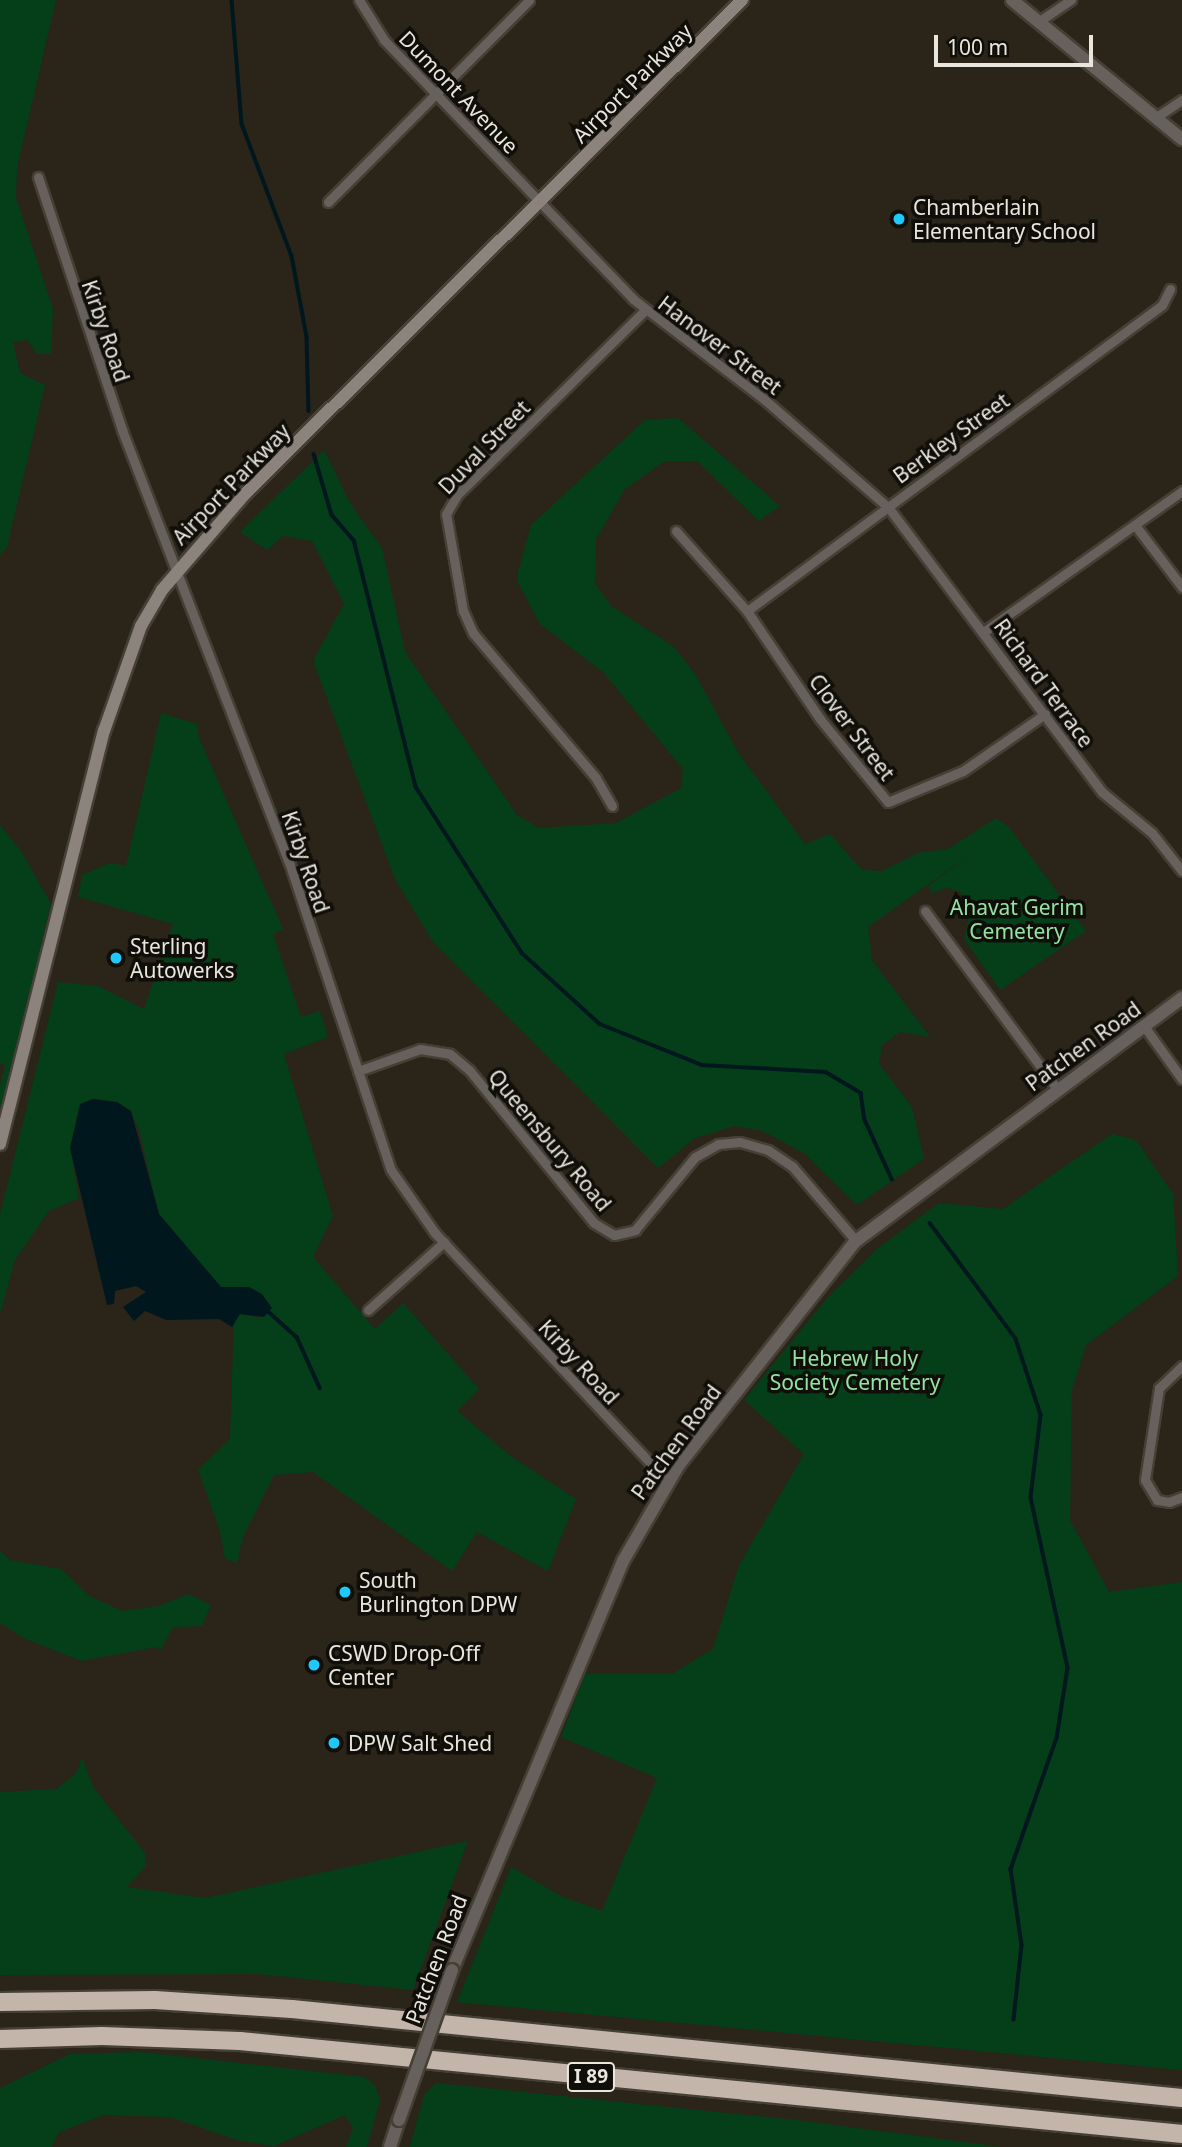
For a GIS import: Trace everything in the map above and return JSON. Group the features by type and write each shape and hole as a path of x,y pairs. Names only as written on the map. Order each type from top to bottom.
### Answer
{"highway":[{"name":"I 89","path":"0,2002 155,2000 292,2009 1182,2098"},
{"name":"I 89","path":"0,2039 102,2036 240,2041 1182,2134"}],"main road":[{"name":"Airport Parkway","path":"0,1144 104,731 142,626 176,570 245,494 742,0"}],"street":[{"name":"Dumont Avenue","path":"359,0 384,40 540,203"},
{"path":"328,202 529,0"},
{"path":"1012,0 1182,139"},
{"path":"1038,22 1070,0"},
{"path":"1155,118 1182,100"},
{"name":"Kirby Road","path":"38,177 109,396 289,862 391,1170 444,1242 667,1481"},
{"name":"Hanover Street","path":"540,203 645,310 764,399 888,507"},
{"name":"Berkley Street","path":"747,611 1162,305 1170,289"},
{"name":"Duval Street","path":"612,806 596,778 467,621 446,514 457,495 645,310"},
{"path":"985,631 1182,491"},
{"name":"Richard Terrace","path":"888,507 985,631 1102,792 1152,833 1182,871"},
{"path":"1135,525 1182,587"},
{"name":"Clover Street","path":"676,531 747,611 820,719 888,802 963,771 1045,714"},
{"path":"925,911 1057,1089"},
{"name":"Patchen Road","path":"390,2147 452,1970 623,1561 667,1481 856,1241 1182,998"},
{"path":"1144,1026 1182,1079"},
{"name":"Queensbury Road","path":"358,1071 421,1049 450,1054 470,1071 594,1223 614,1235 635,1230 695,1157 718,1144 740,1142 768,1150 792,1166 856,1241"},
{"path":"368,1310 444,1242"},
{"path":"1182,1366 1159,1388 1145,1480 1157,1500 1169,1502 1182,1497"}],"green space":[{"path":"0,0 56,0 17,167 16,198 53,309 51,354 37,354 27,340 13,342 20,373 45,385 7,547 0,555"},
{"name":"Ahavat Gerim Cemetery","path":"678,418 780,506 759,521 697,461 665,461 625,489 596,539 595,584 611,606 674,647 695,674 739,754 805,844 830,834 862,870 882,871 918,853 948,849 996,818 1009,827 1086,931 1000,990 964,939 970,912 967,901 959,891 946,888 932,893 928,886 975,851 868,927 872,960 930,1037 900,1032 882,1045 879,1064 912,1107 924,1159 857,1205 805,1154 763,1131 735,1126 695,1138 658,1168 433,942 395,879 313,661 344,604 312,541 283,536 267,550 240,532 324,450 350,503 382,548 405,652 517,815 539,828 616,823 681,788 683,769 604,673 540,624 518,583 518,572 531,525 645,420"},
{"path":"161,713 197,724 199,738 283,929 273,934 301,1017 320,1011 328,1037 284,1054 333,1216 313,1257 375,1329 403,1303 479,1389 457,1411 509,1455 576,1499 548,1571 477,1532 452,1571 313,1472 274,1475 243,1537 237,1563 225,1559 220,1531 198,1470 230,1439 234,1319 240,1314 261,1318 249,1287 221,1287 159,1214 139,1130 131,1111 117,1102 93,1099 70,1148 79,1198 49,1211 15,1260 0,1314 0,1214 58,982 98,986 144,1009 173,924 78,897 82,875 110,863 126,866"},
{"path":"0,825 21,851 51,904 0,1121 0,1084 5,1065 0,1063"},
{"name":"Hebrew Holy Society Cemetery","path":"1112,1134 1136,1140 1173,1194 1178,1276 1086,1345 1072,1390 1070,1520 1109,1592 1182,1582 1182,2070 457,2002 511,1867 563,1897 602,1911 657,1778 561,1737 585,1674 672,1674 713,1649 739,1565 804,1454 744,1400 827,1298 878,1248 939,1203 1003,1209"},
{"path":"0,1551 10,1560 61,1569 91,1597 123,1611 158,1606 189,1594 211,1605 202,1626 173,1627 160,1651 157,1647 81,1661 23,1638 0,1623"},
{"path":"82,1757 93,1787 145,1853 146,1866 127,1887 205,1898 468,1841 413,1990 258,1974 0,1975 0,1792 57,1789 77,1772"},
{"path":"141,2052 365,2077 375,2085 380,2100 367,2147 346,2147 353,2128 345,2115 274,2146 237,2140 170,2117 104,2115 59,2132 52,2147 0,2147 0,2088 70,2054"},
{"path":"436,2083 796,2120 1002,2147 410,2147 424,2095"}],"water":[{"path":"93,1099 117,1102 131,1111 159,1214 221,1287 249,1287 262,1294 272,1308 264,1317 240,1314 232,1327 219,1319 166,1320 145,1311 134,1321 123,1307 146,1292 136,1286 115,1291 114,1304 107,1305 70,1148 80,1104"}],"waterway":[{"path":"232,0 242,124 292,256 307,337 309,411"},
{"path":"314,454 332,515 354,540 416,787 522,953 600,1024 702,1065 826,1072 861,1093 865,1120 892,1179"},
{"path":"930,1223 1016,1339 1041,1415 1031,1498 1068,1668 1057,1738 1011,1869 1022,1945 1014,2020"},
{"path":"269,1312 297,1337 320,1388"}],"place":[{"name":"Chamberlain Elementary School","path":"899,219"},
{"name":"Sterling Autowerks","path":"116,958"},
{"name":"South Burlington DPW","path":"345,1592"},
{"name":"CSWD Drop-Off Center","path":"314,1665"},
{"name":"DPW Salt Shed","path":"334,1743"}]}
